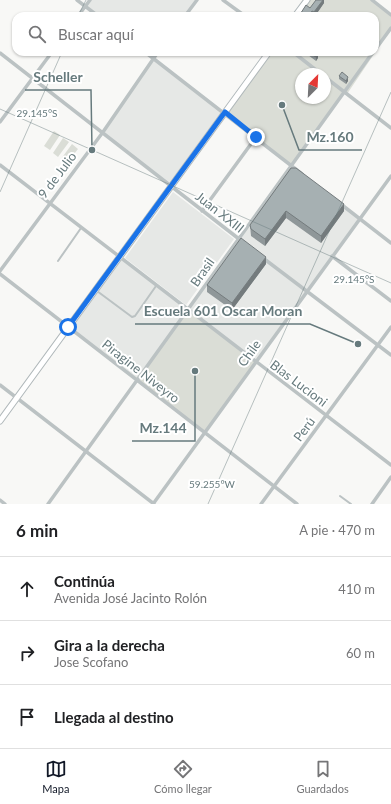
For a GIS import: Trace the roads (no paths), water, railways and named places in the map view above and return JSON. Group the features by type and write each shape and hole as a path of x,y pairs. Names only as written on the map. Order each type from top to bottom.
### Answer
{"street":[{"path":"77,0 93,12"},
{"path":"81,12 90,0"},
{"path":"188,12 197,0"},
{"path":"223,0 240,12"},
{"path":"298,12 307,0"},
{"path":"372,0 391,15"},
{"name":"Brasil","path":"379,44 391,28"},
{"name":"Juan XXIII","path":"0,54 103,132 246,244"},
{"path":"0,122 49,56"},
{"path":"151,56 225,112 304,175"},
{"path":"0,422 266,56"},
{"path":"298,56 313,68"},
{"name":"Brasil","path":"48,504 135,380 188,310 238,238 370,56"},
{"name":"9 de Julio","path":"0,271 103,132 154,58"},
{"path":"331,82 391,128"},
{"path":"202,211 256,137"},
{"name":"Blas Lucioni","path":"0,165 81,228 121,256 156,286 391,465"},
{"name":"Chile","path":"153,504 391,176"},
{"path":"387,182 391,185"},
{"path":"341,204 391,243"},
{"path":"258,254 391,355"},
{"path":"332,256 391,301"},
{"name":"Piragine Niveyro","path":"0,274 297,504"},
{"name":"Perú","path":"261,504 391,327"},
{"path":"0,385 153,504"},
{"path":"372,504 391,477"},
{"path":"0,500 5,504"}],"lane":[{"path":"58,261 81,228"},
{"path":"96,290 132,317 135,316 156,286"},
{"path":"340,496 351,504"}],"place":[{"name":"Mz.160","path":"282,105"},
{"name":"Scheller","path":"92,150"},
{"name":"Escuela 601 Oscar Moran","path":"358,344"},
{"name":"Mz.144","path":"195,371"}]}
